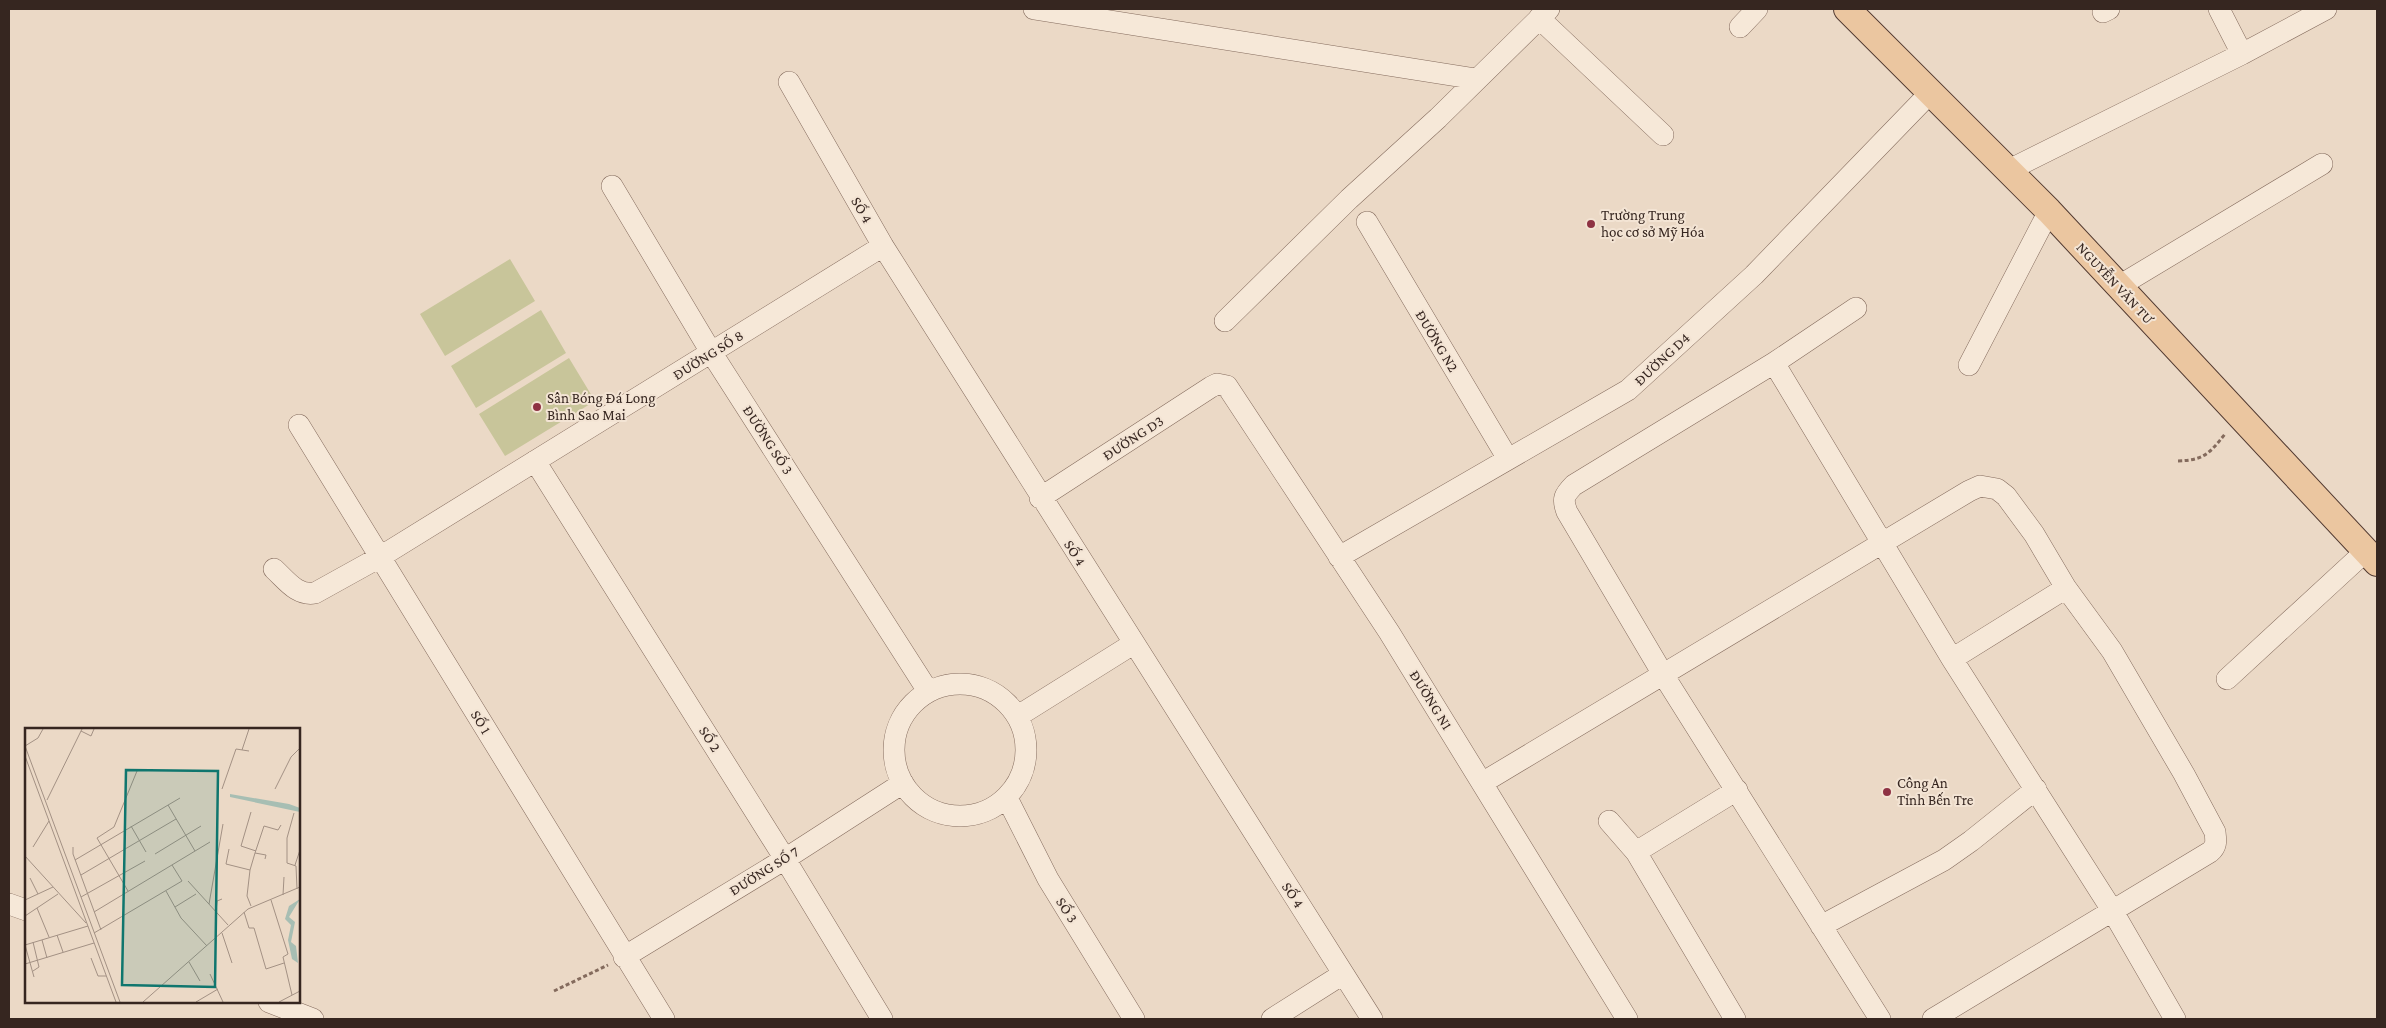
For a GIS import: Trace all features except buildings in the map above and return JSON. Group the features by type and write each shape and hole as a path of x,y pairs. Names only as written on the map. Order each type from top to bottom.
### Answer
{"main road":[{"name":"NGUYỄN VĂN TƯ","path":"1847,9 2049,211 2372,557"}],"street":[{"path":"1034,9 1476,79"},
{"path":"1740,27 1757,9"},
{"path":"2219,9 2242,54"},
{"path":"2009,170 2242,54 2326,9"},
{"path":"1225,321 1349,199 1438,118 1544,14 1662,136"},
{"name":"SỐ 4","path":"789,82 882,246 1372,1019"},
{"name":"ĐƯỜNG D4","path":"1339,557 1628,390 1754,275 1931,92"},
{"path":"2119,286 2322,164"},
{"name":"ĐƯỜNG SỐ 3","path":"612,186 711,352 928,691"},
{"path":"1969,365 2049,211"},
{"name":"ĐƯỜNG N2","path":"1367,222 1508,459"},
{"name":"ĐƯỜNG SỐ 8","path":"274,569 304,595 315,593 380,557 882,246"},
{"path":"1856,308 1774,363 1574,485 1565,494 1563,501 1567,512 1664,676 1880,1019"},
{"path":"1774,363 1952,659 2112,910 2175,1019"},
{"name":"ĐƯỜNG D3","path":"1040,498 1211,386 1217,384 1227,386"},
{"name":"ĐƯỜNG N1","path":"1227,386 1339,557 1482,783 1627,1019"},
{"name":"SỐ 1","path":"299,425 624,957 664,1019"},
{"name":"SỐ 2","path":"535,461 785,859 882,1019"},
{"path":"1482,783 1664,676 1969,491 1980,486 1989,486 2006,496 2034,534 2066,588 2112,651 2216,832 2217,842 2215,848 2210,852 1933,1019"},
{"path":"2227,679 2372,557"},
{"path":"1952,659 2066,588"},
{"path":"1018,716 1133,644"},
{"path":"962,683 978,685 994,692 1008,703 1018,716 1027,744 1023,774 1007,798 987,812 963,817 940,814 918,802 903,783 895,763 894,742 898,729 912,704 928,691 944,685 962,683"},
{"name":"ĐƯỜNG SỐ 7","path":"624,957 785,859 903,783"},
{"path":"1821,926 1944,860 2036,789"},
{"path":"1636,852 1737,790"},
{"name":"SỐ 3","path":"1007,798 1048,879 1134,1019"},
{"path":"1609,822 1636,852 1735,1019"},
{"path":"9,904 25,910"},
{"path":"1272,1019 1343,974"},
{"path":"272,1003 313,1019"}],"path":[{"path":"2178,461 2195,461 2204,457 2240,416"},
{"path":"554,991 624,957"}],"shaded area":[{"path":"510,259 535,301 445,356 420,314"},
{"path":"541,310 566,353 476,408 451,366"},
{"name":"Sân Bóng Đá Long Bình Sao Mai","path":"569,358 595,401 505,456 479,414"}],"place":[{"name":"Trường Trung học cơ sở Mỹ Hóa","path":"1591,224"},
{"name":"Sân Bóng Đá Long Bình Sao Mai","path":"537,407"},
{"name":"Công An Tỉnh Bến Tre","path":"1887,792"}]}
